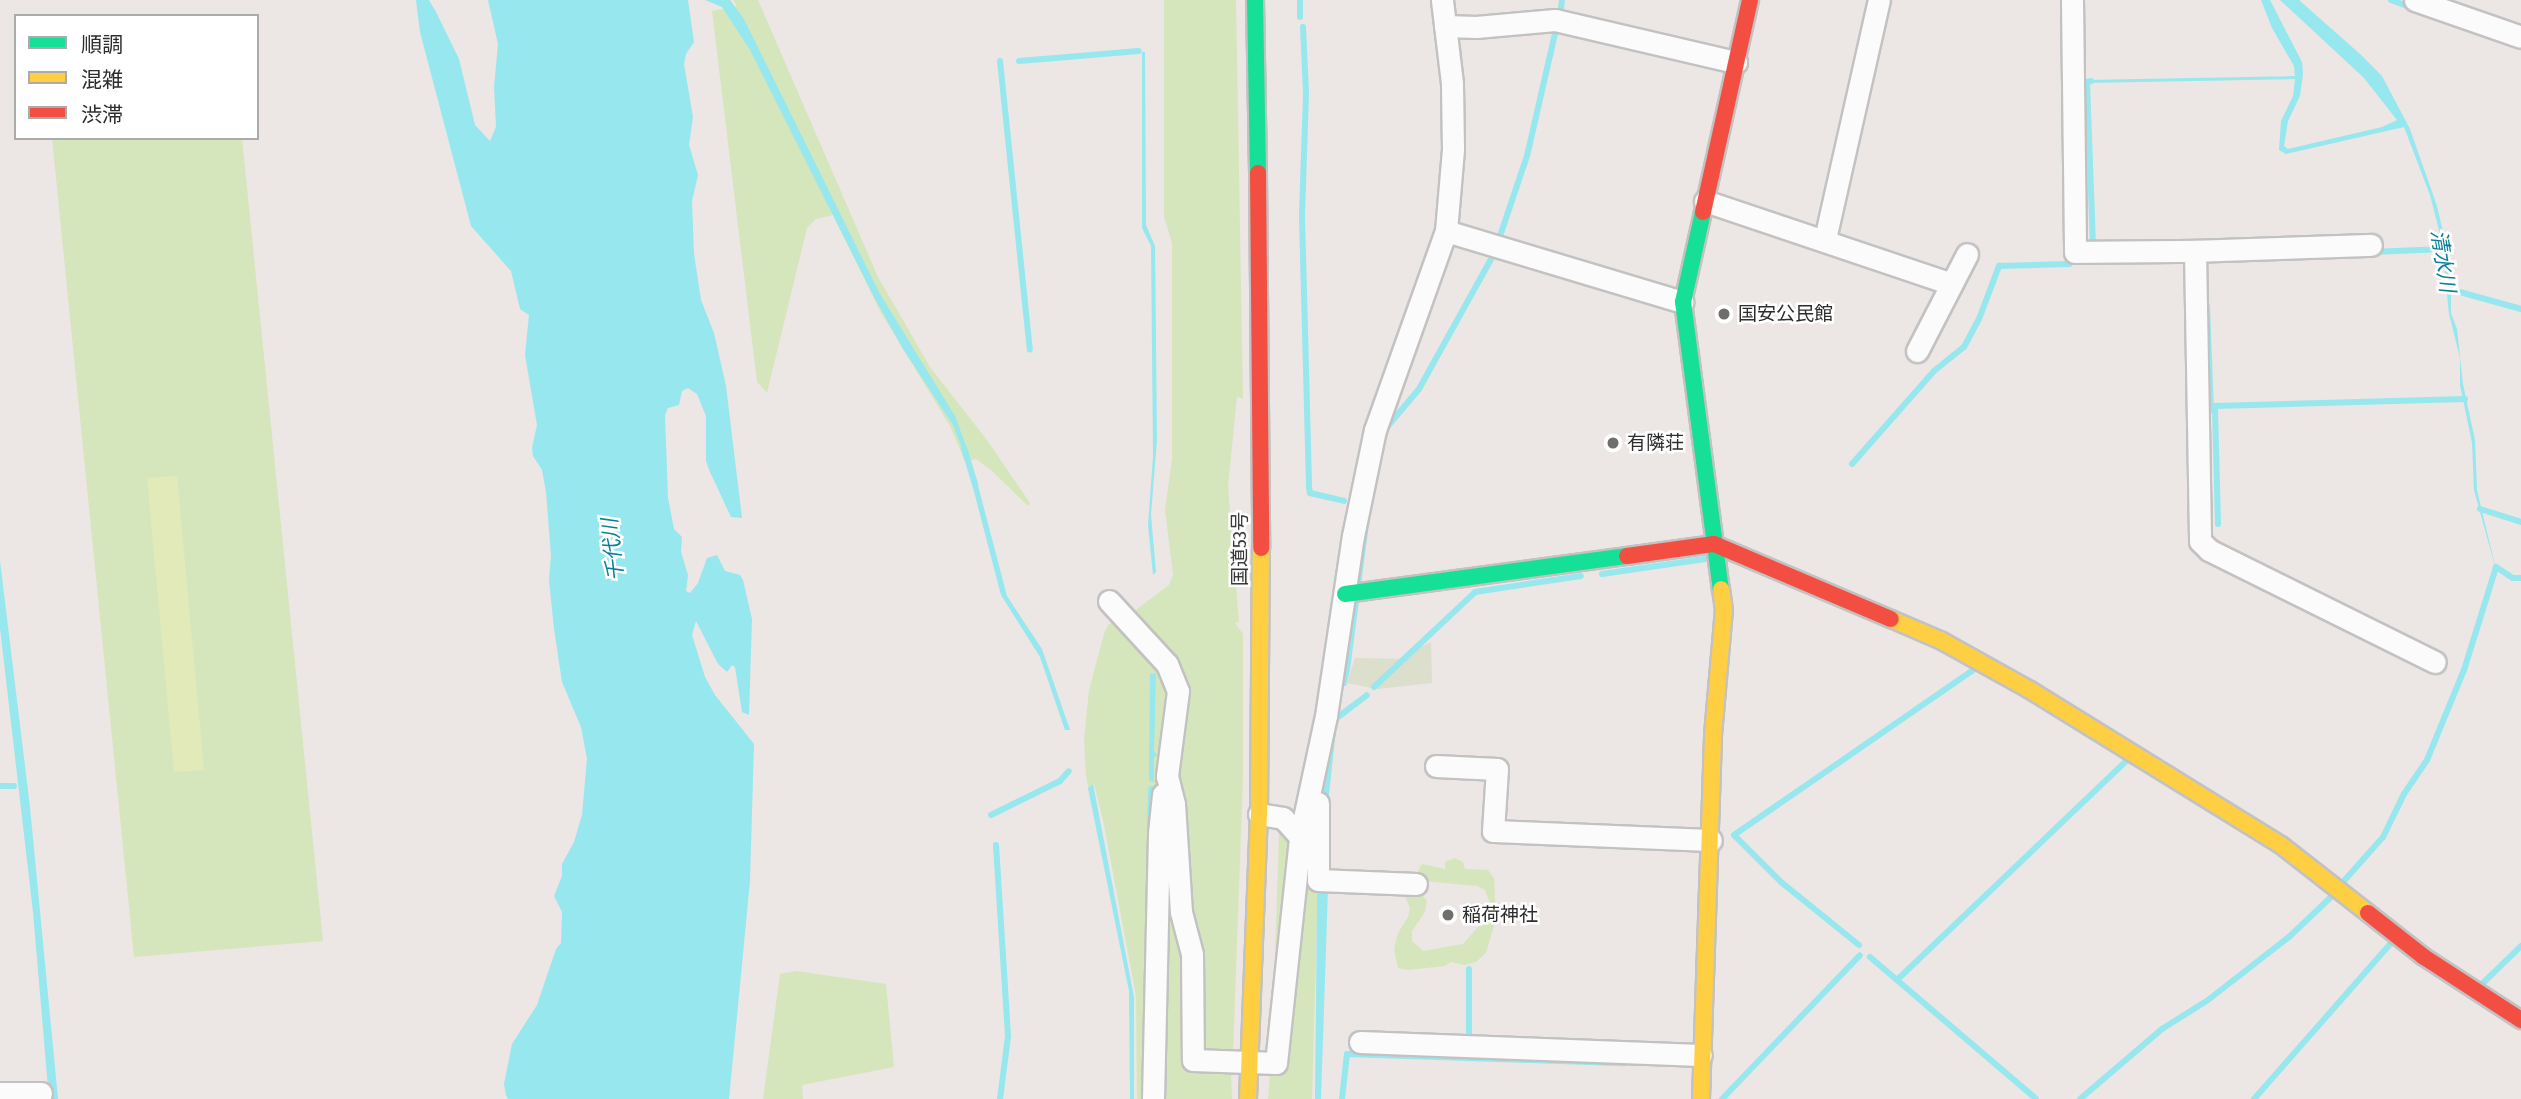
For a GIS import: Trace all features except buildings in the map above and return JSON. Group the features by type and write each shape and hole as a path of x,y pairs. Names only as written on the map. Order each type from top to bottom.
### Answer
{"main road":[{"name":"国道53号","path":"1248,1099 1259,814 1262,393 1255,0"},
{"path":"1701,1099 1712,840 1713,735 1724,610 1683,302 1750,0"},
{"path":"1345,594 1714,544 1942,641 2030,690 2281,845 2424,957 2521,1020"}],"street":[{"path":"1167,776 1174,804 1181,912 1192,954 1193,1060 1276,1063 1300,837 1322,735 1375,430 1446,231 1453,149 1452,83 1442,0"},
{"path":"1825,239 1879,0"},
{"path":"2072,0 2075,252 2371,245"},
{"path":"2416,0 2521,37"},
{"path":"1445,26 1476,27 1555,20 1736,62"},
{"path":"1705,201 1825,239 1951,285"},
{"path":"1446,231 1683,302"},
{"path":"2195,251 2200,541 2209,550 2435,662"},
{"path":"1917,351 1967,254"},
{"path":"1110,601 1167,664 1178,691 1158,833 1153,1099"},
{"path":"1322,735 1325,757 1316,815 1316,877 1318,880 1416,884"},
{"path":"1436,766 1497,769 1493,831 1712,840"},
{"path":"1259,814 1283,818 1300,837"},
{"path":"1360,1042 1701,1055"},
{"path":"0,1093 41,1093"}],"green space":[{"path":"733,0 758,0 878,277 930,367 987,440 1030,503 1028,506 976,459 965,461 950,426 880,311 833,215 816,219 807,228 767,393 757,382 712,11 737,6"},
{"path":"1164,0 1236,0 1243,399 1237,397 1228,486 1239,622 1235,623 1243,634 1243,776 1233,1054 1209,1054 1199,1048 1178,812 1178,756 1188,679 1134,616 1137,609 1169,585 1173,575 1165,510 1172,459 1172,243 1164,217"},
{"path":"52,140 242,140 323,941 134,957"},
{"path":"177,476 204,770 174,772 147,478"},
{"path":"1115,621 1163,669 1171,690 1148,1099 1137,1099 1136,996 1103,820 1094,784 1088,787 1086,776 1084,740 1089,690 1104,634 1108,625"},
{"path":"1431,642 1432,683 1377,689 1347,683 1355,658 1408,659 1420,647"},
{"path":"1163,804 1189,1006 1187,1071 1231,1073 1232,1099 1157,1099"},
{"path":"1313,814 1318,885 1312,1099 1268,1099 1270,1075 1283,1075 1296,920"},
{"path":"1281,830 1292,846 1274,988 1279,833"},
{"path":"1455,858 1463,862 1465,869 1488,870 1494,878 1496,919 1486,953 1476,962 1464,965 1451,962 1445,966 1408,970 1398,968 1394,949 1398,933 1408,917 1410,908 1405,896 1411,888 1418,889 1427,901 1425,912 1412,931 1412,941 1423,951 1463,944 1486,918 1490,903 1485,890 1477,886 1413,880 1422,864 1445,869 1445,862"},
{"path":"796,971 886,984 894,1067 802,1085 803,1099 763,1099 780,974"}],"water":[{"name":"千代川","path":"416,0 429,0 436,12 459,59 475,125 490,141 496,127 494,87 498,44 488,0 688,0 694,42 686,54 684,64 693,117 689,145 698,175 692,201 694,254 701,300 714,333 726,386 742,518 731,517 710,472 706,461 706,416 697,394 688,388 682,391 679,405 668,408 665,415 668,498 674,529 682,537 681,552 688,575 686,591 690,593 698,583 707,558 717,555 725,571 740,575 743,580 752,619 749,715 742,712 735,667 732,665 727,672 718,664 696,621 692,635 705,677 715,695 754,744 750,881 729,1099 508,1099 506,1095 504,1084 512,1044 537,1005 556,949 561,943 562,912 554,896 562,876 562,864 574,842 582,815 587,759 581,727 562,682 554,629 549,580 551,556 546,492 542,470 533,456 532,448 537,425 525,355 529,315 520,309 511,271 471,226 420,32"},
{"path":"705,0 730,0 744,19 880,294 955,416 969,454 964,453 953,425 903,349 874,297 750,50 722,7"},
{"path":"1447,0 1454,0 1457,22 1454,33 1461,46 1465,99 1466,144 1459,219 1434,304 1379,447 1350,670 1346,686 1338,686 1367,479 1441,258"},
{"path":"2261,0 2270,0 2302,62 2300,96 2288,121 2284,146 2288,149 2382,127 2397,120 2364,78 2280,0 2299,0 2360,54 2382,76 2410,129 2437,206 2446,245 2451,276 2451,313 2457,329 2463,384 2475,440 2477,490 2496,570 2474,490 2472,443 2460,385 2460,358 2449,314 2442,242 2430,195 2404,127 2286,154 2279,150 2281,121 2293,96 2295,79 2086,83 2086,80 2295,76 2294,66 2272,28"},
{"path":"1142,52 1145,52 1146,225 1155,246 1157,440 1151,515 1156,572 1153,575 1148,525 1153,457 1151,246 1142,228"},
{"path":"976,478 1007,596 1042,649 1070,730 1065,730 1040,657 1001,595 971,480"},
{"path":"0,561 30,807 58,1099 49,1099 33,912 0,628"},
{"path":"1156,673 1154,751 1157,756 1154,757 1154,782 1149,781 1150,674"},
{"path":"1336,693 1340,693 1327,813 1328,888 1321,1099 1315,1099 1318,814"},
{"path":"1093,784 1134,997 1134,1099 1130,1099 1129,991 1088,788"}],"waterway":[{"path":"1300,0 1300,17"},
{"path":"1560,16 1562,0"},
{"path":"2391,0 2413,8"},
{"path":"1303,27 1306,94 1302,217 1309,487 1310,493 1344,501"},
{"path":"1498,242 1527,156 1556,29"},
{"path":"1019,61 1139,51"},
{"path":"1000,61 1030,349"},
{"path":"2091,81 2087,82 2093,242"},
{"name":"清水川","path":"2371,252 2445,249"},
{"path":"1852,464 1934,371 1964,347 1979,319 1999,266 2069,264 2068,253"},
{"path":"1387,427 1419,389 1491,259"},
{"name":"清水川","path":"2449,289 2521,309"},
{"path":"2207,306 2211,410"},
{"path":"2218,524 2215,406 2465,399"},
{"path":"964,448 975,484"},
{"path":"2480,509 2521,522"},
{"path":"1602,574 1705,559"},
{"path":"2343,882 2383,837 2404,794 2427,760 2464,670 2496,567 2513,578 2521,578"},
{"path":"1374,687 1475,592 1581,576"},
{"path":"1859,945 1781,882 1734,835 1976,668"},
{"path":"1334,720 1367,695"},
{"path":"1898,979 2127,760"},
{"path":"991,815 1060,781 1069,771"},
{"path":"0,786 14,786"},
{"path":"1150,824 1151,789"},
{"path":"996,845 1008,1036 1000,1099"},
{"path":"2080,1099 2162,1029 2208,1000 2289,937 2331,897"},
{"path":"2254,1099 2393,941"},
{"path":"2483,983 2521,946"},
{"path":"1722,1099 1860,955"},
{"path":"1870,957 2036,1099"},
{"path":"1469,969 1469,1035"},
{"path":"1342,1099 1347,1054 1625,1063"}],"traffic: fast":[{"path":"1255,0 1258,173"},
{"path":"1703,212 1683,302 1721,589"},
{"path":"1345,594 1627,556"}],"traffic: slow":[{"path":"1248,1099 1259,814 1261,548"},
{"path":"1701,1099 1713,735 1724,610 1721,589"},
{"path":"1891,619 1942,641 2030,690 2281,845 2368,913"}],"traffic: jam":[{"path":"1703,212 1750,0"},
{"path":"1258,173 1261,548"},
{"path":"1627,556 1714,544 1891,619"},
{"path":"2368,913 2424,957 2521,1020"}],"place":[{"name":"国安公民館","path":"1724,314"},
{"name":"有隣荘","path":"1613,443"},
{"name":"稲荷神社","path":"1448,915"}]}
